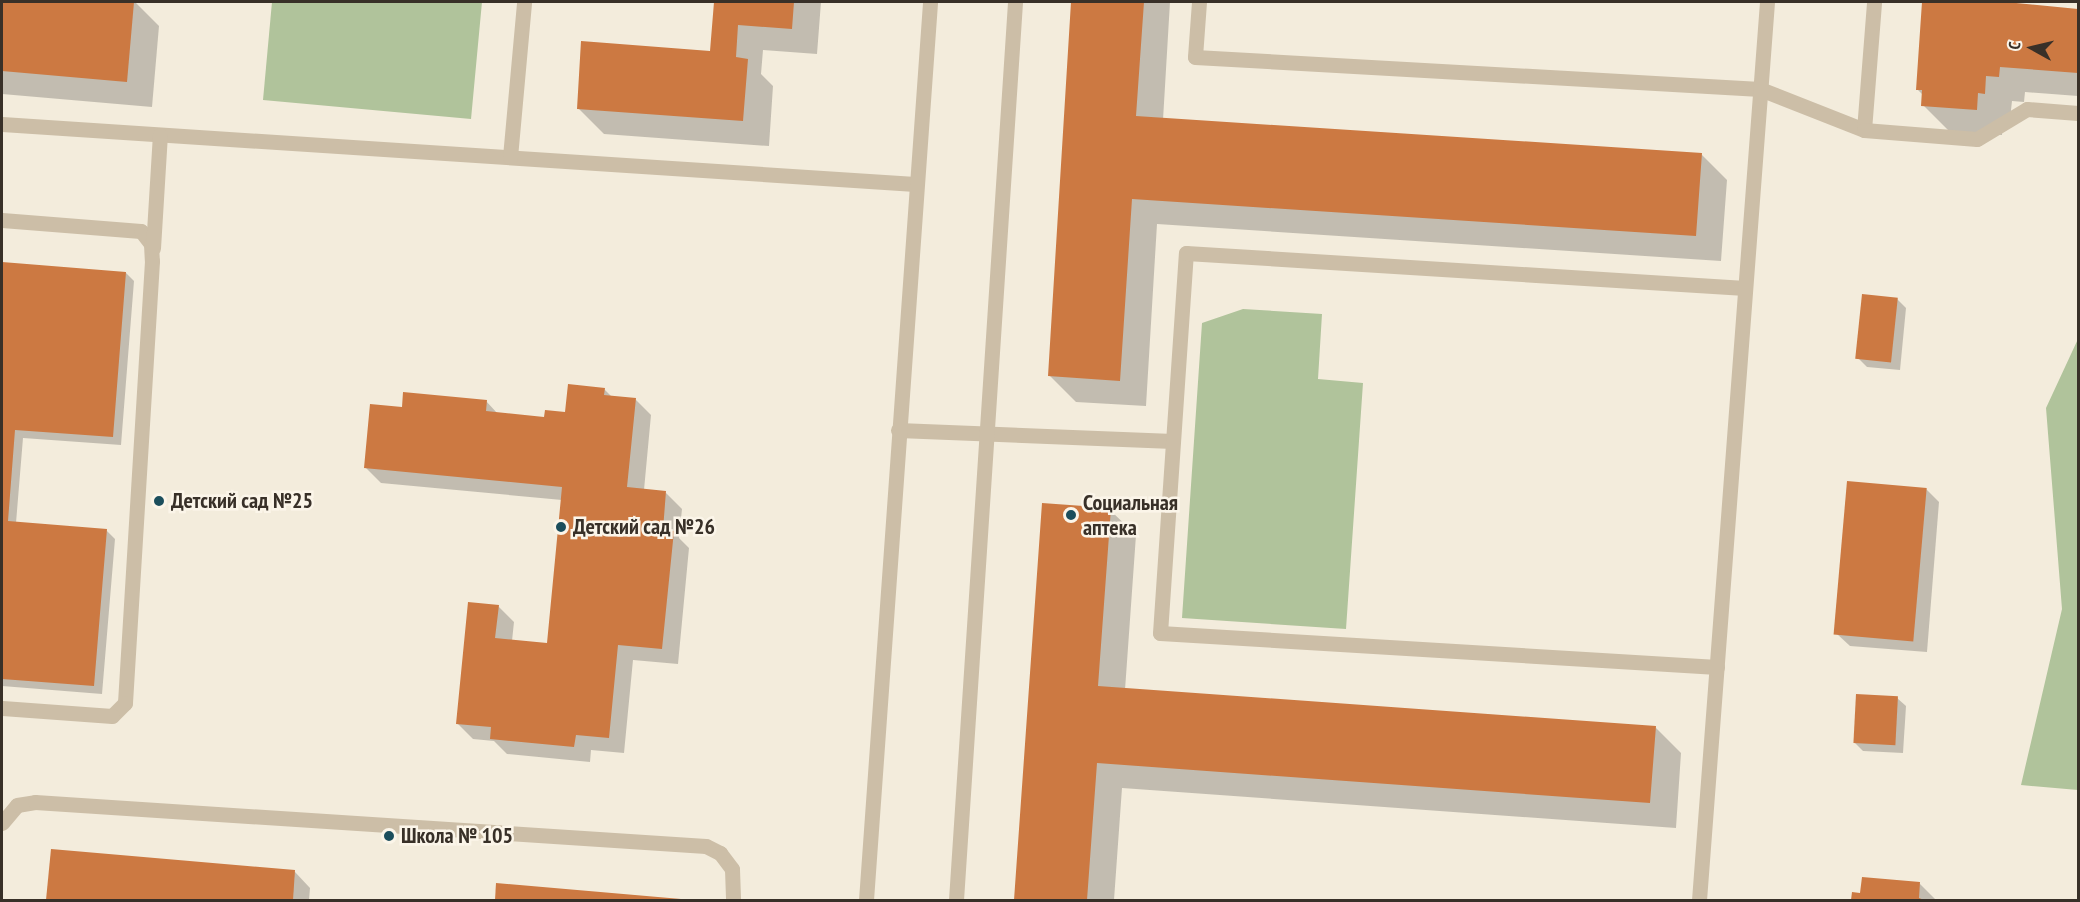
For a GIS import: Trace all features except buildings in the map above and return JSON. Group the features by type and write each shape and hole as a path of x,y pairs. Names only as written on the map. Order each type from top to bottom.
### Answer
{"street":[{"path":"510,157 524,2"},
{"path":"866,900 915,184 930,2"},
{"path":"956,900 1015,2"},
{"path":"1199,2 1195,57 1761,89 1864,130 1977,139 2027,109 2079,113"},
{"path":"1700,900 1767,2"},
{"path":"1864,130 1874,2"},
{"path":"2,124 915,184"},
{"path":"2,708 112,716 124,703 160,135"},
{"path":"2,219 141,231 151,244 152,261"},
{"path":"1717,667 1160,633 1186,254 1745,288"},
{"path":"898,430 1173,441"},
{"path":"2,823 17,805 35,802 706,846 720,853 732,869 733,900"}],"green space":[{"path":"272,2 482,2 471,119 263,100"},
{"path":"1243,309 1322,314 1318,379 1363,383 1346,629 1182,618 1202,323"},
{"path":"2078,339 2078,790 2021,785 2062,609 2046,408"}],"place":[{"name":"Детский сад №25","path":"159,501"},
{"name":"Социальная аптека","path":"1071,515"},
{"name":"Детский сад №26","path":"561,527"},
{"name":"Школа № 105","path":"389,836"}]}
